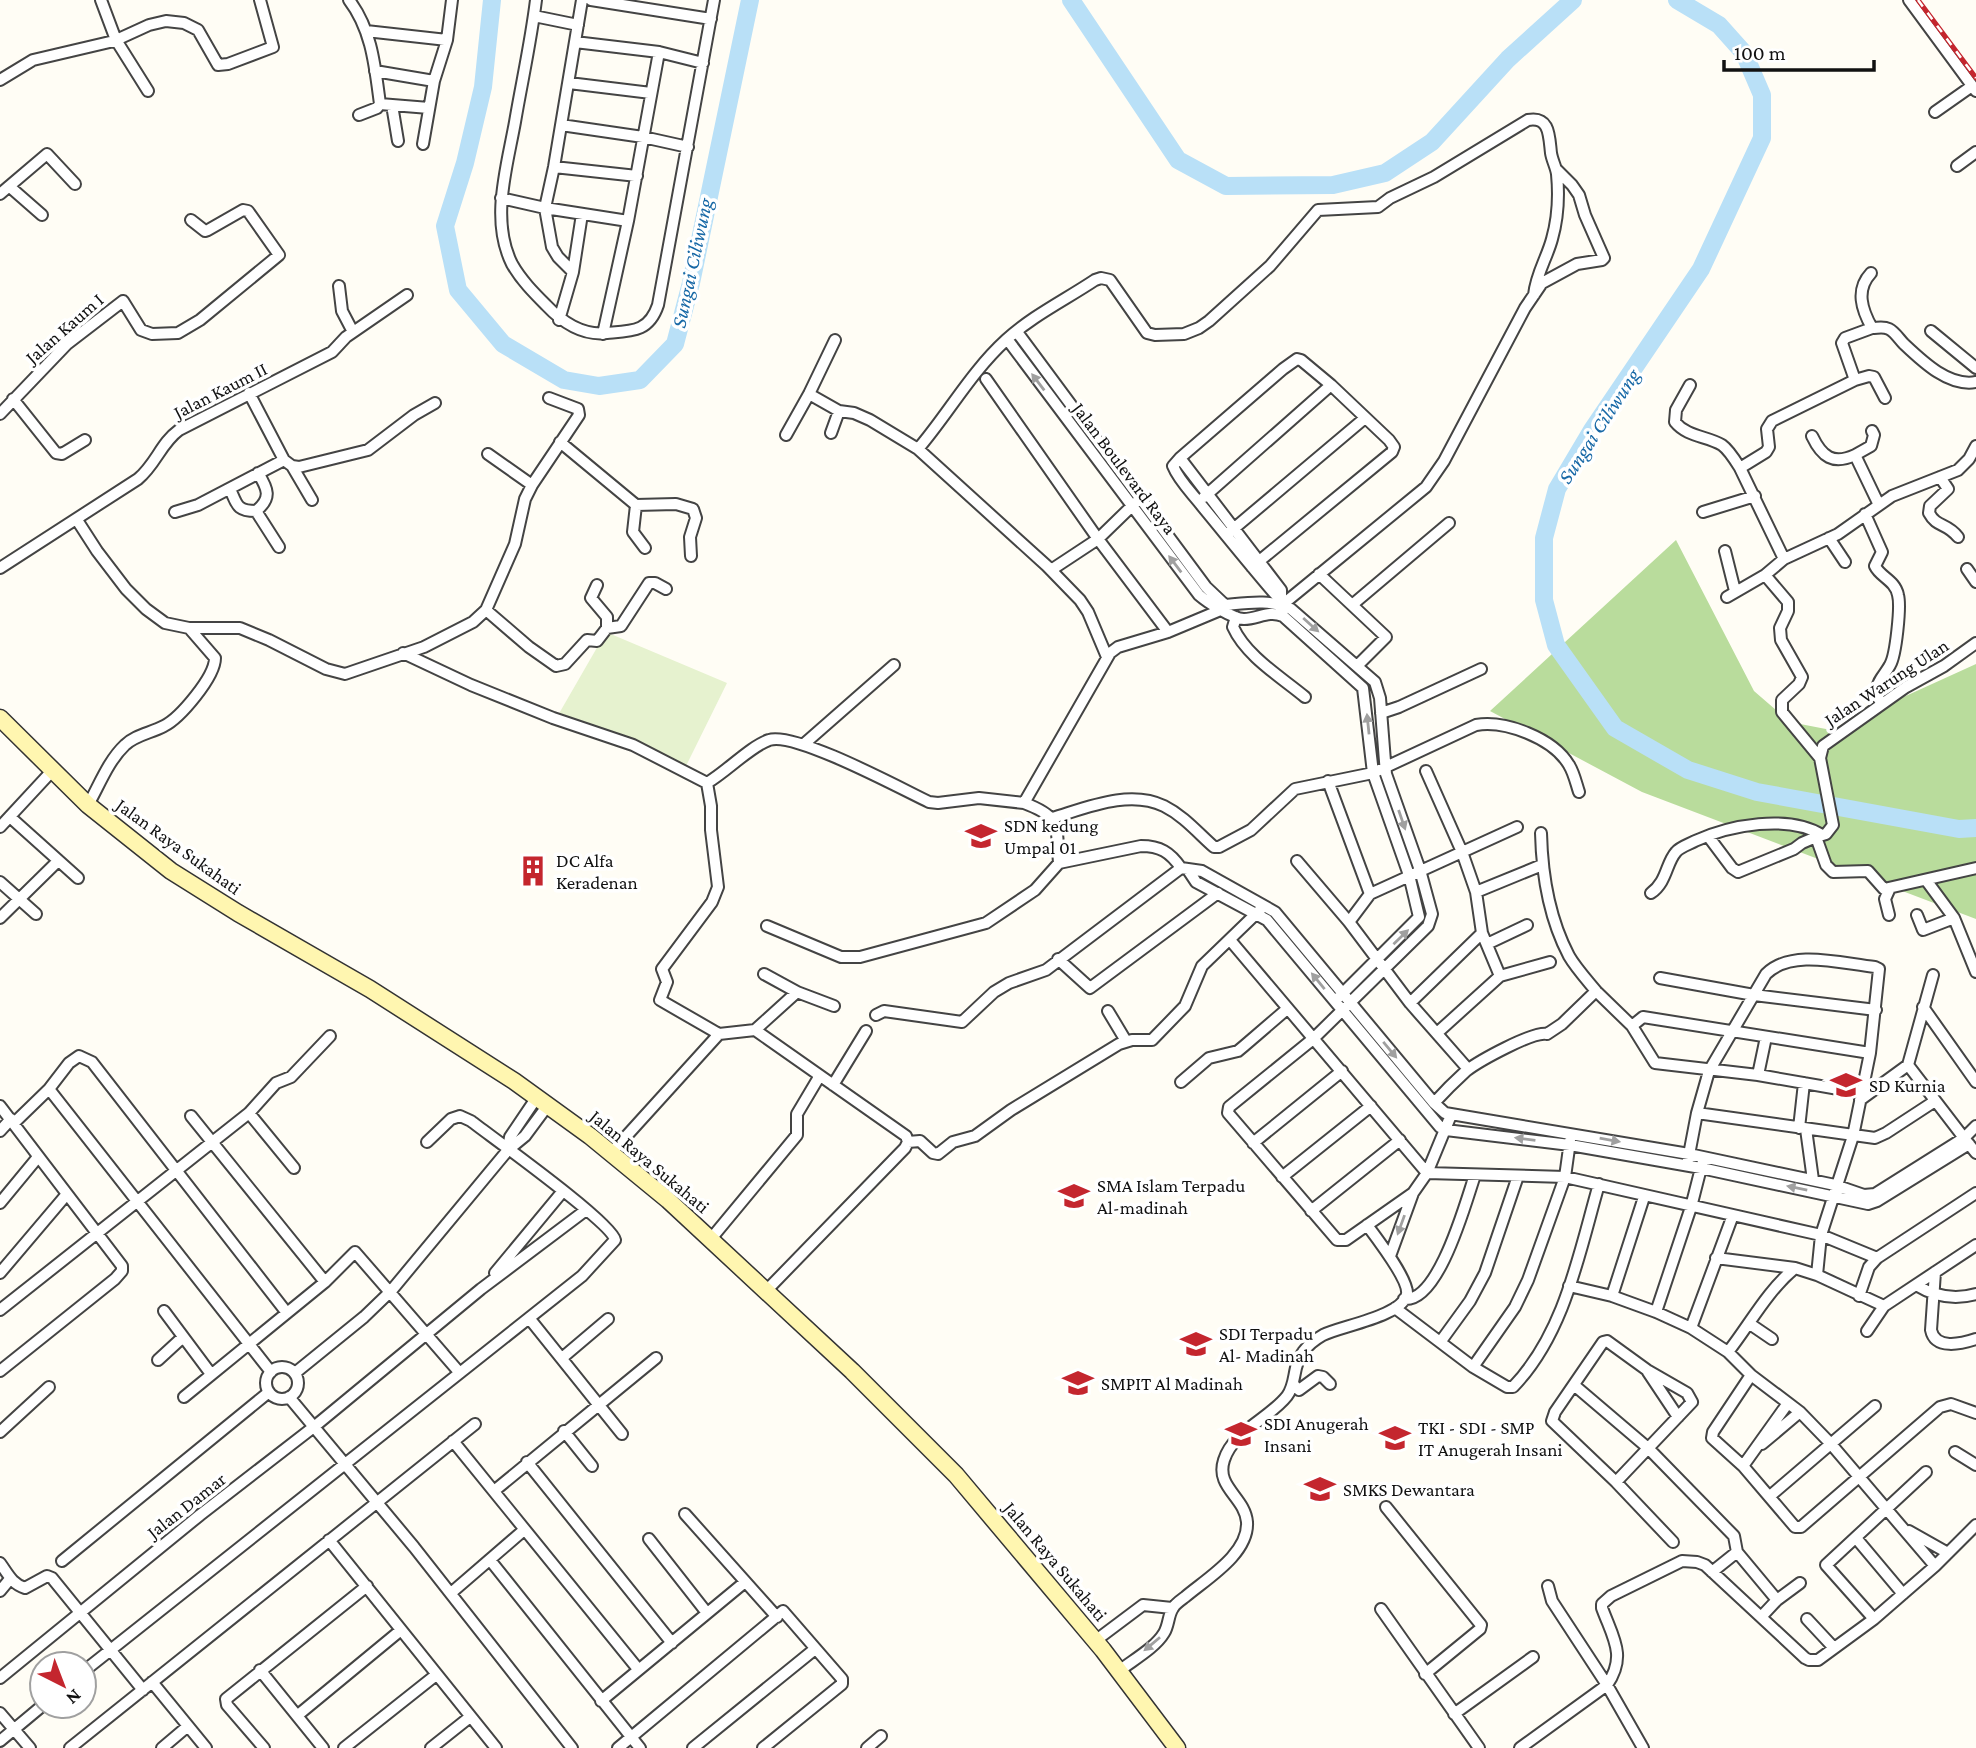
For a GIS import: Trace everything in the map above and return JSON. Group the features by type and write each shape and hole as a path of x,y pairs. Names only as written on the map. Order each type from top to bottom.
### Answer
{"main road":[{"name":"Jalan Raya Sukahati","path":"0,719 88,806 195,888 370,989 542,1101 668,1200 852,1371 956,1475 1096,1641 1177,1748"}],"street":[{"path":"101,0 116,40 148,91"},
{"path":"0,80 33,60 116,40 157,22 174,21 192,26 202,34 218,65 228,64 273,47 260,0"},
{"path":"349,0 366,31 380,104"},
{"path":"423,144 434,80 447,40 452,0"},
{"path":"536,0 501,198 506,245 512,263 528,286 559,320 578,329 603,334 644,327 654,316 688,147 713,0"},
{"path":"573,272 552,247 545,208 582,0"},
{"path":"591,0 711,19"},
{"path":"1909,0 1974,88 1935,112"},
{"path":"534,16 578,25"},
{"path":"366,31 447,40"},
{"path":"575,42 659,52 703,63"},
{"path":"603,334 637,176 659,52"},
{"path":"375,71 434,80"},
{"path":"569,83 651,93"},
{"path":"380,104 429,108"},
{"path":"359,115 377,108 380,104"},
{"path":"392,105 398,141"},
{"path":"918,449 968,383 1007,339 1039,314 1101,278 1111,280 1118,288 1147,333 1155,335 1191,332 1224,309 1270,266 1318,210 1378,208 1390,198 1434,177 1528,120 1539,119 1545,125 1557,170 1555,223 1536,280 1534,295"},
{"path":"561,125 643,137 688,147"},
{"path":"1957,166 1976,152"},
{"path":"0,194 47,154 75,184"},
{"path":"554,167 637,176"},
{"path":"1305,697 1237,636 1233,627 1236,617 1245,619 1275,613 1281,605 1426,487 1444,461 1542,283 1577,264 1604,258 1579,195 1557,170"},
{"path":"10,187 42,215"},
{"path":"501,198 628,221"},
{"name":"Jalan Kaum I","path":"0,414 67,344 123,301 141,330 152,334 178,333 200,320 279,255 248,211 243,210 208,230 191,220"},
{"path":"559,320 573,272 582,214"},
{"path":"1871,273 1861,292 1864,312 1872,328"},
{"path":"339,286 342,311 353,332"},
{"name":"Jalan Kaum II","path":"0,568 146,473 169,439 179,430 332,352 335,346 353,332 407,295"},
{"path":"1855,380 1842,343 1845,338 1872,328 1885,327 1892,330 1935,370 1958,383 1976,382"},
{"path":"1931,331 1976,368"},
{"name":"Jalan Boulevard Raya","path":"1017,332 1199,595 1208,603 1224,607 1236,617"},
{"name":"Jalan Boulevard Raya","path":"1007,339 1136,503"},
{"path":"786,435 835,340"},
{"path":"1256,565 1392,452 1393,444 1331,385 1305,362 1297,359 1174,463 1174,469 1203,498 1256,565 1281,590 1281,605"},
{"path":"1740,468 1766,452 1769,447 1767,429 1772,421 1855,380 1874,377 1885,398"},
{"path":"986,379 1098,539 1168,632"},
{"path":"1690,384 1676,410 1675,422 1681,429 1693,435 1722,445 1740,468 1784,559"},
{"path":"1203,498 1331,385"},
{"path":"249,393 312,500"},
{"path":"809,394 839,411 854,413 870,420 918,449 1051,570 1088,611 1107,657"},
{"path":"77,520 97,551 137,601 164,623 189,628 240,628 339,674 352,671 424,648 472,622 486,610 512,555 525,499 574,424 579,411 549,398"},
{"path":"13,399 56,453 62,454 85,440"},
{"path":"175,512 198,505 258,473 288,463 299,467 368,450 414,415 435,403"},
{"path":"831,433 839,411"},
{"path":"1231,531 1365,418"},
{"path":"1812,436 1824,455 1844,460 1871,446 1874,435 1872,431"},
{"path":"560,442 636,505 676,504 693,509 696,518 690,537 691,556"},
{"path":"1725,551 1731,594 1765,575 1784,559 1829,538 1906,489 1964,465 1976,446"},
{"path":"488,454 532,485"},
{"path":"1855,456 1879,505"},
{"path":"230,489 239,508 256,511 261,506 268,488 258,473"},
{"path":"1940,477 1948,488 1930,506 1928,513 1937,523 1950,527 1958,537"},
{"path":"1703,512 1755,496"},
{"path":"1051,570 1098,539 1136,503"},
{"path":"636,505 633,532 645,548"},
{"path":"256,511 279,547"},
{"path":"1865,514 1882,552 1874,566 1888,577 1899,598 1895,653 1876,687 1882,704"},
{"path":"1352,605 1449,523"},
{"path":"1829,538 1845,562"},
{"path":"1967,569 1976,582"},
{"path":"1319,574 1386,637 1351,667"},
{"path":"1708,836 1738,872 1794,849 1832,829 1829,795 1820,758 1782,712 1782,700 1802,677 1781,640 1780,628 1788,611 1788,602 1765,575"},
{"path":"607,628 621,626 649,583 666,589"},
{"path":"486,610 556,666 565,663 587,640 597,640 607,628 607,617 591,598 597,585"},
{"path":"1024,803 1107,657 1118,647 1168,632 1224,607 1253,602 1281,605 1351,667 1372,678 1379,694 1386,767 1414,872"},
{"path":"88,806 121,748 130,740 167,725 192,700 212,670 215,658 189,628"},
{"name":"Jalan Warung Ulan","path":"1820,758 1823,746 1976,643"},
{"path":"403,653 471,685 553,718 633,745 707,783"},
{"path":"804,744 894,665"},
{"path":"1351,667 1366,696 1373,773 1432,914 1430,922 1342,1002 1313,1039 1228,1110 1229,1115 1337,1240 1346,1240 1413,1193"},
{"path":"1381,713 1399,708 1481,669"},
{"path":"1366,696 1379,694"},
{"path":"1052,818 1118,800 1150,802 1176,813 1217,848 1251,830 1295,789 1373,773 1476,725 1491,723 1507,725 1557,750 1569,766 1578,792"},
{"path":"707,783 764,741 780,738 804,744 929,802 979,798 1024,803 1052,818 1056,825 1059,863"},
{"path":"0,827 52,771"},
{"path":"1426,771 1462,852 1476,892 1484,938 1500,975"},
{"path":"1328,781 1370,894"},
{"path":"707,783 718,887 712,902 662,970 667,982 659,998 663,1003 719,1034 755,1030 797,992"},
{"path":"10,817 78,878"},
{"path":"1651,893 1658,888 1676,852 1708,836 1729,830 1783,825 1803,827 1819,836 1826,865 1833,872 1868,871 1883,888 1976,868"},
{"path":"1349,922 1370,894 1517,827"},
{"path":"1541,833 1542,865 1551,909 1569,957 1596,991 1632,1026 1655,1063 1804,1083 1860,1097 1908,1065 1933,975"},
{"path":"767,926 841,957 860,957 986,923 1035,890 1059,863 1141,846 1154,846 1172,856 1196,882 1256,913 1276,930 1445,1113 1834,1190"},
{"path":"0,918 58,861"},
{"path":"1297,861 1349,922 1410,1003 1468,1069"},
{"path":"1476,892 1542,865"},
{"path":"876,1015 884,1011 962,1022 994,992 1009,983 1040,973 1184,869 1202,871 1275,912 1440,1127 1446,1130 1571,1139"},
{"path":"1927,880 1954,918 1976,972"},
{"path":"0,882 36,914"},
{"path":"1889,915 1885,899 1890,888"},
{"path":"1058,960 1090,988 1218,893"},
{"path":"908,1142 920,1141 933,1153 939,1154 956,1141 975,1136 1065,1076 1126,1041 1148,1041 1156,1037 1185,1006 1202,966 1266,905"},
{"path":"1917,915 1923,930 1954,918"},
{"path":"1410,1003 1484,938 1527,925"},
{"path":"1230,940 1427,1173 1565,1177 1821,1235 1877,1258"},
{"path":"1688,1160 1709,1071 1766,974 1773,967 1787,962 1808,960 1879,969 1870,1053 1853,1136 1821,1235 1817,1275"},
{"path":"1437,1034 1500,975 1550,962"},
{"path":"764,974 797,992 834,1006"},
{"path":"1660,978 1754,995 1876,1010"},
{"path":"1434,1103 1468,1069 1512,1045 1541,1033 1547,1034 1562,1024 1596,991"},
{"path":"1923,1007 1976,1082"},
{"path":"1181,1082 1209,1058 1238,1051 1287,1009"},
{"path":"1108,1011 1126,1041"},
{"path":"1632,1026 1643,1017 1870,1053"},
{"path":"755,1030 906,1136 908,1142 766,1291"},
{"path":"833,1086 866,1031"},
{"path":"611,1153 719,1034"},
{"path":"0,1309 213,1142 248,1113 276,1083 290,1077 330,1036"},
{"path":"1758,1076 1766,1037"},
{"path":"0,1131 49,1088 69,1063 79,1056 85,1057 92,1062 287,1313"},
{"path":"1908,1065 1970,1145"},
{"path":"1253,1143 1342,1072"},
{"path":"710,1240 797,1135 797,1114 819,1077"},
{"path":"1804,1083 1803,1128 1812,1180"},
{"path":"49,1088 271,1371"},
{"path":"295,1373 391,1292 508,1150 525,1136 542,1101"},
{"path":"1697,1113 1869,1139 1880,1136 1935,1101"},
{"path":"0,1106 122,1266 122,1271 0,1371"},
{"path":"1282,1177 1371,1106"},
{"path":"248,1113 294,1168"},
{"path":"98,1660 590,1269 615,1240 613,1233 563,1191 460,1115 451,1119 426,1142"},
{"path":"1390,1256 1413,1193 1427,1173 1451,1115"},
{"path":"191,1116 325,1282"},
{"path":"1702,1163 1812,1180 1868,1205 1970,1145 1976,1126"},
{"path":"1473,1367 1521,1295 1565,1177 1571,1139"},
{"path":"1311,1211 1401,1140"},
{"path":"0,1203 38,1157"},
{"path":"1656,1312 1691,1207 1702,1163"},
{"path":"1404,1299 1411,1300 1421,1294 1436,1274 1451,1243 1475,1175"},
{"path":"1441,1341 1470,1301 1485,1273 1518,1176"},
{"path":"1395,1308 1473,1367 1507,1387 1515,1385 1565,1302 1599,1184"},
{"path":"481,1289 563,1191"},
{"path":"1859,1296 1870,1267 1877,1258 1976,1193"},
{"path":"0,1273 67,1194"},
{"path":"1612,1296 1644,1196"},
{"path":"481,1289 586,1210"},
{"path":"1692,1328 1733,1215"},
{"path":"1119,1671 1161,1637 1167,1628 1172,1608 1231,1557 1243,1542 1247,1519 1222,1476 1224,1460 1234,1442 1285,1398 1293,1384 1298,1359 1315,1340 1395,1308 1404,1299 1407,1289 1390,1256 1367,1225"},
{"path":"1867,1331 1884,1306 1976,1245"},
{"path":"184,1397 325,1282 355,1252 428,1333 459,1372"},
{"path":"1716,1258 1795,1268 1817,1275 1884,1306"},
{"path":"1728,1352 1751,1324 1777,1284 1795,1268"},
{"path":"1935,1272 1931,1330 1935,1340 1945,1343 1976,1339"},
{"path":"1916,1285 1933,1295 1976,1294"},
{"path":"1569,1286 1612,1296 1656,1312 1692,1328 1728,1352 1751,1376 1800,1412 1831,1444 1935,1566"},
{"name":"Jalan Damar","path":"0,1678 79,1612 315,1426 481,1289"},
{"path":"164,1311 211,1374"},
{"path":"529,1318 622,1434"},
{"path":"562,1358 608,1319"},
{"path":"1751,1324 1772,1339"},
{"path":"158,1360 183,1337"},
{"path":"1616,1482 1691,1405 1690,1396 1605,1341 1552,1416 1552,1421 1616,1482 1673,1542"},
{"path":"494,1491 656,1357"},
{"path":"281,1367 295,1373 298,1387 289,1397 275,1397 270,1392 267,1378 271,1371 281,1367"},
{"path":"1647,1370 1678,1417"},
{"path":"1293,1384 1299,1390 1318,1376 1324,1377 1330,1384"},
{"path":"1751,1376 1712,1436 1714,1441 1743,1465 1792,1525 1798,1528 1940,1407 1951,1404 1976,1413"},
{"path":"1574,1385 1648,1448 1734,1536 1737,1552 1777,1600"},
{"path":"0,1432 49,1387"},
{"path":"62,1561 270,1392"},
{"path":"289,1397 451,1593 572,1748"},
{"path":"1743,1465 1788,1403"},
{"path":"1770,1496 1875,1406"},
{"path":"1752,1452 1800,1412"},
{"path":"70,1748 475,1424"},
{"path":"564,1431 592,1466"},
{"path":"453,1441 638,1670"},
{"path":"1955,1452 1976,1465"},
{"path":"527,1462 672,1643"},
{"path":"1874,1619 1826,1565 1926,1472"},
{"path":"1386,1507 1481,1625 1480,1629 1425,1674"},
{"path":"685,1514 776,1617"},
{"path":"1520,1748 1607,1685 1616,1672 1619,1658 1602,1608 1605,1601 1682,1561 1704,1564 1809,1660 1818,1660 1874,1619 1935,1566 1976,1525"},
{"path":"1901,1527 1948,1553"},
{"path":"451,1593 524,1531"},
{"path":"1856,1538 1903,1594"},
{"path":"649,1539 707,1613"},
{"path":"329,1540 496,1748"},
{"path":"1712,1572 1737,1552"},
{"path":"490,1560 640,1748"},
{"path":"0,1563 10,1579 25,1588 47,1576 52,1578 143,1690"},
{"path":"0,1591 10,1579"},
{"path":"601,1701 745,1582"},
{"path":"1760,1617 1800,1583"},
{"path":"264,1748 226,1702 230,1694 366,1586"},
{"path":"1548,1586 1552,1601 1607,1685 1643,1748"},
{"path":"1096,1641 1143,1605 1172,1608"},
{"path":"1381,1609 1479,1748"},
{"path":"618,1748 783,1611 842,1679 842,1684 763,1748"},
{"path":"1807,1619 1834,1647"},
{"path":"298,1715 401,1630"},
{"path":"693,1748 815,1649"},
{"path":"1454,1714 1533,1657"},
{"path":"260,1670 323,1748"},
{"path":"344,1748 436,1675"},
{"path":"152,1682 206,1748"},
{"path":"0,1713 30,1748"},
{"path":"0,1741 28,1717"},
{"path":"431,1748 470,1717"},
{"path":"162,1748 188,1726"},
{"path":"867,1748 881,1736"}],"green space":[{"path":"1676,540 1754,691 1790,722 1831,730 1976,664 1976,919 1642,792 1490,711"},
{"path":"606,632 727,683 686,766 654,749 557,717"}],"waterway":[{"name":"Sungai Ciliwung","path":"492,0 483,87 465,163 445,226 458,290 503,344 564,380 599,386 640,380 675,344 691,283 750,0"},
{"name":"Sungai Ciliwung","path":"1071,0 1178,160 1226,186 1333,185 1385,173 1432,142 1508,59 1573,0"},
{"name":"Sungai Ciliwung","path":"1677,0 1719,25 1744,53 1762,95 1762,138 1701,269 1592,430 1557,489 1544,538 1544,600 1556,645 1615,728 1688,770 1757,792 1959,829 1976,828"}],"railway":[{"path":"1918,0 1976,78"}],"place":[{"name":"SDN kedung Umpal 01","path":"981,836"},
{"name":"DC Alfa Keradenan","path":"533,871"},
{"name":"SD Kurnia","path":"1846,1085"},
{"name":"SMA Islam Terpadu Al-madinah","path":"1074,1196"},
{"name":"SDI Terpadu Al- Madinah","path":"1196,1344"},
{"name":"SMPIT Al Madinah","path":"1078,1383"},
{"name":"SDI Anugerah Insani","path":"1241,1434"},
{"name":"TKI - SDI - SMP IT Anugerah Insani","path":"1395,1438"},
{"name":"SMKS Dewantara","path":"1320,1489"}]}
